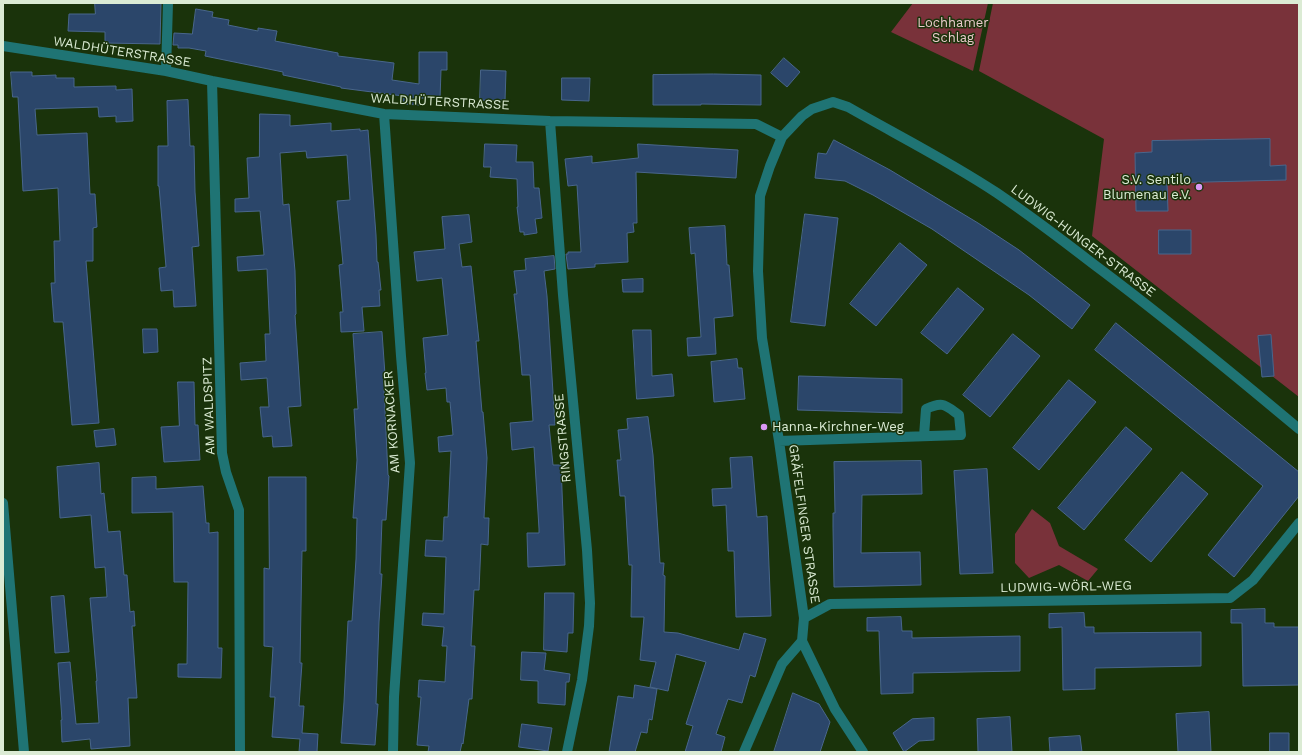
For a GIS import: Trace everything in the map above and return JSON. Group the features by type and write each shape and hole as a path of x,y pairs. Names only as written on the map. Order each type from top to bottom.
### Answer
{"street":[{"path":"166,71 168,3"},
{"name":"WALDHÜTERSTRASSE","path":"3,46 166,71 384,114 550,121 756,124 782,137"},
{"name":"AM WALDSPITZ","path":"212,81 222,453 226,472 239,510 240,752"},
{"name":"GRÄFELFINGER STRASSE","path":"802,641 804,618 779,441 762,338 758,271 760,196 782,137 802,116 817,107 833,102"},
{"name":"LUDWIG-HUNGER-STRASSE","path":"833,102 848,107 963,172 1035,220 1124,287 1299,429"},
{"name":"AM KORNACKER","path":"384,114 410,463 394,697 393,752"},
{"name":"RINGSTRASSE","path":"550,121 563,295 587,550 590,603 589,626 582,680 567,752"},
{"path":"779,441 924,436"},
{"path":"3,503 24,752"},
{"name":"LUDWIG-WÖRL-WEG","path":"804,618 830,604 1230,598 1253,580 1299,523"},
{"path":"744,752 782,664 802,641 835,709 863,752"}],"green space":[{"name":"Lochhamer Schlag","path":"913,3 988,3 973,71 891,32"},
{"name":"S.V. Sentilo Blumenau e.V.","path":"993,3 1299,3 1299,397 1092,236 1104,139 979,71"},
{"path":"1032,509 1050,523 1059,546 1098,569 1088,581 1059,565 1029,578 1015,563 1015,534"}],"building":[{"path":"95,3 161,3 160,44 105,43 105,32 68,31 69,14 95,14"},
{"path":"196,9 213,12 212,17 229,20 228,25 258,31 258,28 277,31 275,41 338,53 338,56 394,63 392,80 419,84 419,52 447,52 447,70 441,70 440,99 420,98 419,105 403,104 403,96 341,88 283,75 283,72 205,56 206,51 178,48 178,45 173,45 174,33 192,34"},
{"path":"784,58 800,72 787,87 771,73"},
{"path":"481,70 506,71 505,101 480,100"},
{"path":"11,72 32,72 32,76 56,75 56,78 74,78 74,87 116,86 116,90 132,89 133,121 116,122 116,116 99,117 98,107 35,109 37,135 87,133 90,194 95,194 97,227 93,228 93,261 86,261 99,423 72,425 63,322 54,322 51,283 55,283 54,241 60,241 58,188 23,191 18,97 13,97"},
{"path":"653,75 761,75 761,105 653,105"},
{"path":"562,78 590,78 589,101 562,100"},
{"path":"188,100 190,146 194,146 195,192 199,246 192,247 196,306 174,307 173,290 161,291 159,268 166,267 158,186 158,146 168,146 167,101"},
{"path":"260,114 290,115 290,126 331,123 331,131 360,129 360,131 368,130 377,262 381,290 379,290 380,306 362,307 364,331 341,332 340,312 343,312 339,265 343,264 337,201 350,200 347,155 307,158 306,151 280,153 283,205 289,204 295,271 295,315 301,406 288,407 292,446 273,447 272,436 263,437 260,407 269,407 267,378 241,380 240,363 266,361 265,334 270,334 267,269 238,271 237,257 264,255 260,211 235,212 235,199 249,198 247,158 259,157"},
{"path":"1270,139 1270,166 1286,165 1286,180 1167,183 1168,211 1136,211 1135,153 1152,152 1152,141"},
{"path":"834,140 890,170 978,223 1019,250 1090,305 1072,329 1029,295 932,229 873,195 845,181 815,178 818,153 826,154"},
{"path":"485,144 517,145 516,162 533,162 534,188 539,188 542,218 535,219 537,233 524,235 524,232 520,232 517,207 517,179 490,177 491,167 484,167"},
{"path":"638,144 738,150 736,178 636,172 637,223 633,223 634,232 627,233 628,262 595,264 595,267 568,269 566,254 568,254 568,252 581,252 577,185 568,186 565,159 592,156 592,163 638,158"},
{"path":"805,214 838,218 825,326 791,322"},
{"path":"469,215 472,242 459,244 462,267 471,266 479,341 476,341 487,458 484,518 489,518 488,545 481,544 479,590 474,590 471,646 475,646 472,699 469,699 463,744 462,743 460,752 428,752 429,746 417,745 421,697 418,697 419,680 445,682 447,646 442,646 444,627 422,625 423,613 444,614 446,557 425,556 426,540 443,541 444,517 448,517 451,451 439,452 438,437 453,435 450,402 447,402 446,388 427,390 425,373 423,338 448,335 442,278 417,281 414,252 445,249 442,217"},
{"path":"725,226 727,265 729,265 733,316 714,318 716,354 688,356 687,338 701,337 695,253 691,254 689,228"},
{"path":"1159,230 1191,230 1191,254 1159,254"},
{"path":"900,243 927,265 876,326 850,304"},
{"path":"554,256 555,269 544,271 547,296 555,425 549,425 553,465 561,465 565,565 528,567 527,533 539,533 539,529 534,447 512,450 510,423 533,421 530,375 522,375 514,294 517,294 514,271 526,270 525,259"},
{"path":"643,279 643,292 623,292 622,280"},
{"path":"958,288 984,309 947,354 921,333"},
{"path":"1116,323 1299,472 1299,496 1234,577 1208,555 1263,486 1095,350"},
{"path":"143,329 157,329 158,352 144,353"},
{"path":"633,330 651,330 652,376 672,374 674,396 637,399"},
{"path":"382,332 386,389 384,389 389,476 386,520 382,520 380,574 382,574 376,704 378,704 375,745 341,743 348,621 352,621 356,559 357,518 353,518 357,460 354,409 358,409 353,334"},
{"path":"1013,334 1040,356 990,417 963,395"},
{"path":"1271,335 1274,376 1262,377 1258,336"},
{"path":"737,359 738,368 742,368 745,399 714,402 711,362"},
{"path":"799,376 902,379 902,413 798,410"},
{"path":"1069,380 1096,402 1039,470 1013,448"},
{"path":"178,382 194,382 195,425 198,425 200,460 164,462 161,427 179,426"},
{"path":"648,417 653,455 660,563 664,563 663,575 665,576 664,632 678,633 739,650 744,633 766,639 755,677 750,675 742,703 728,699 716,734 725,737 721,752 685,752 693,726 686,724 706,662 676,654 668,691 650,687 656,662 640,660 644,617 631,617 632,565 629,565 625,496 620,496 617,460 621,460 618,430 628,429 627,419"},
{"path":"1126,427 1152,449 1084,530 1058,508"},
{"path":"114,429 116,445 96,447 94,431"},
{"path":"752,457 757,517 767,516 771,616 736,617 734,551 728,551 726,505 713,506 712,489 732,488 730,458"},
{"path":"921,461 922,494 862,495 861,553 920,552 921,585 834,587 834,462"},
{"path":"99,463 101,494 104,493 108,532 120,531 124,575 127,575 130,612 134,611 135,626 132,626 137,698 128,698 130,746 91,749 90,739 62,742 58,663 70,662 76,724 99,723 90,598 107,597 105,567 95,568 91,515 60,518 57,467"},
{"path":"987,469 993,573 960,574 954,471"},
{"path":"1182,472 1208,494 1151,562 1125,540"},
{"path":"156,477 156,489 203,486 206,523 209,523 209,533 218,532 218,648 222,648 221,678 178,677 178,664 187,664 188,582 174,582 173,512 132,513 132,478"},
{"path":"269,477 306,477 306,551 302,551 300,663 302,663 299,706 304,706 302,733 318,734 317,752 299,752 300,739 272,737 275,697 270,697 273,647 264,646 264,568 269,569"},
{"path":"545,593 574,593 573,633 568,633 567,652 544,650"},
{"path":"64,596 69,652 55,653 51,597"},
{"path":"1265,609 1265,623 1274,623 1274,627 1299,627 1299,685 1243,686 1242,623 1231,623 1231,610"},
{"path":"1084,613 1085,627 1094,627 1094,633 1201,632 1201,666 1095,668 1095,689 1063,690 1062,627 1049,628 1049,614"},
{"path":"901,617 902,631 912,631 912,638 1020,636 1020,671 913,673 913,693 881,694 879,631 867,631 867,618"},
{"path":"522,652 546,653 544,670 570,674 569,682 566,682 565,705 538,703 538,681 521,680"},
{"path":"635,685 657,689 652,720 649,719 647,733 641,732 635,752 609,752 618,696 633,698"},
{"path":"793,693 819,704 830,722 820,752 774,752"},
{"path":"1209,712 1211,752 1178,752 1176,714"},
{"path":"1010,717 1012,752 978,752 977,719"},
{"path":"934,718 934,740 919,741 904,752 893,733 912,719"},
{"path":"522,724 552,728 548,751 519,747"},
{"path":"1270,733 1289,733 1289,752 1270,752"},
{"path":"1080,736 1082,752 1050,752 1049,738"}],"place":[{"name":"S.V. Sentilo Blumenau e.V.","path":"1199,187"},
{"name":"Hanna-Kirchner-Weg","path":"764,427"}]}
